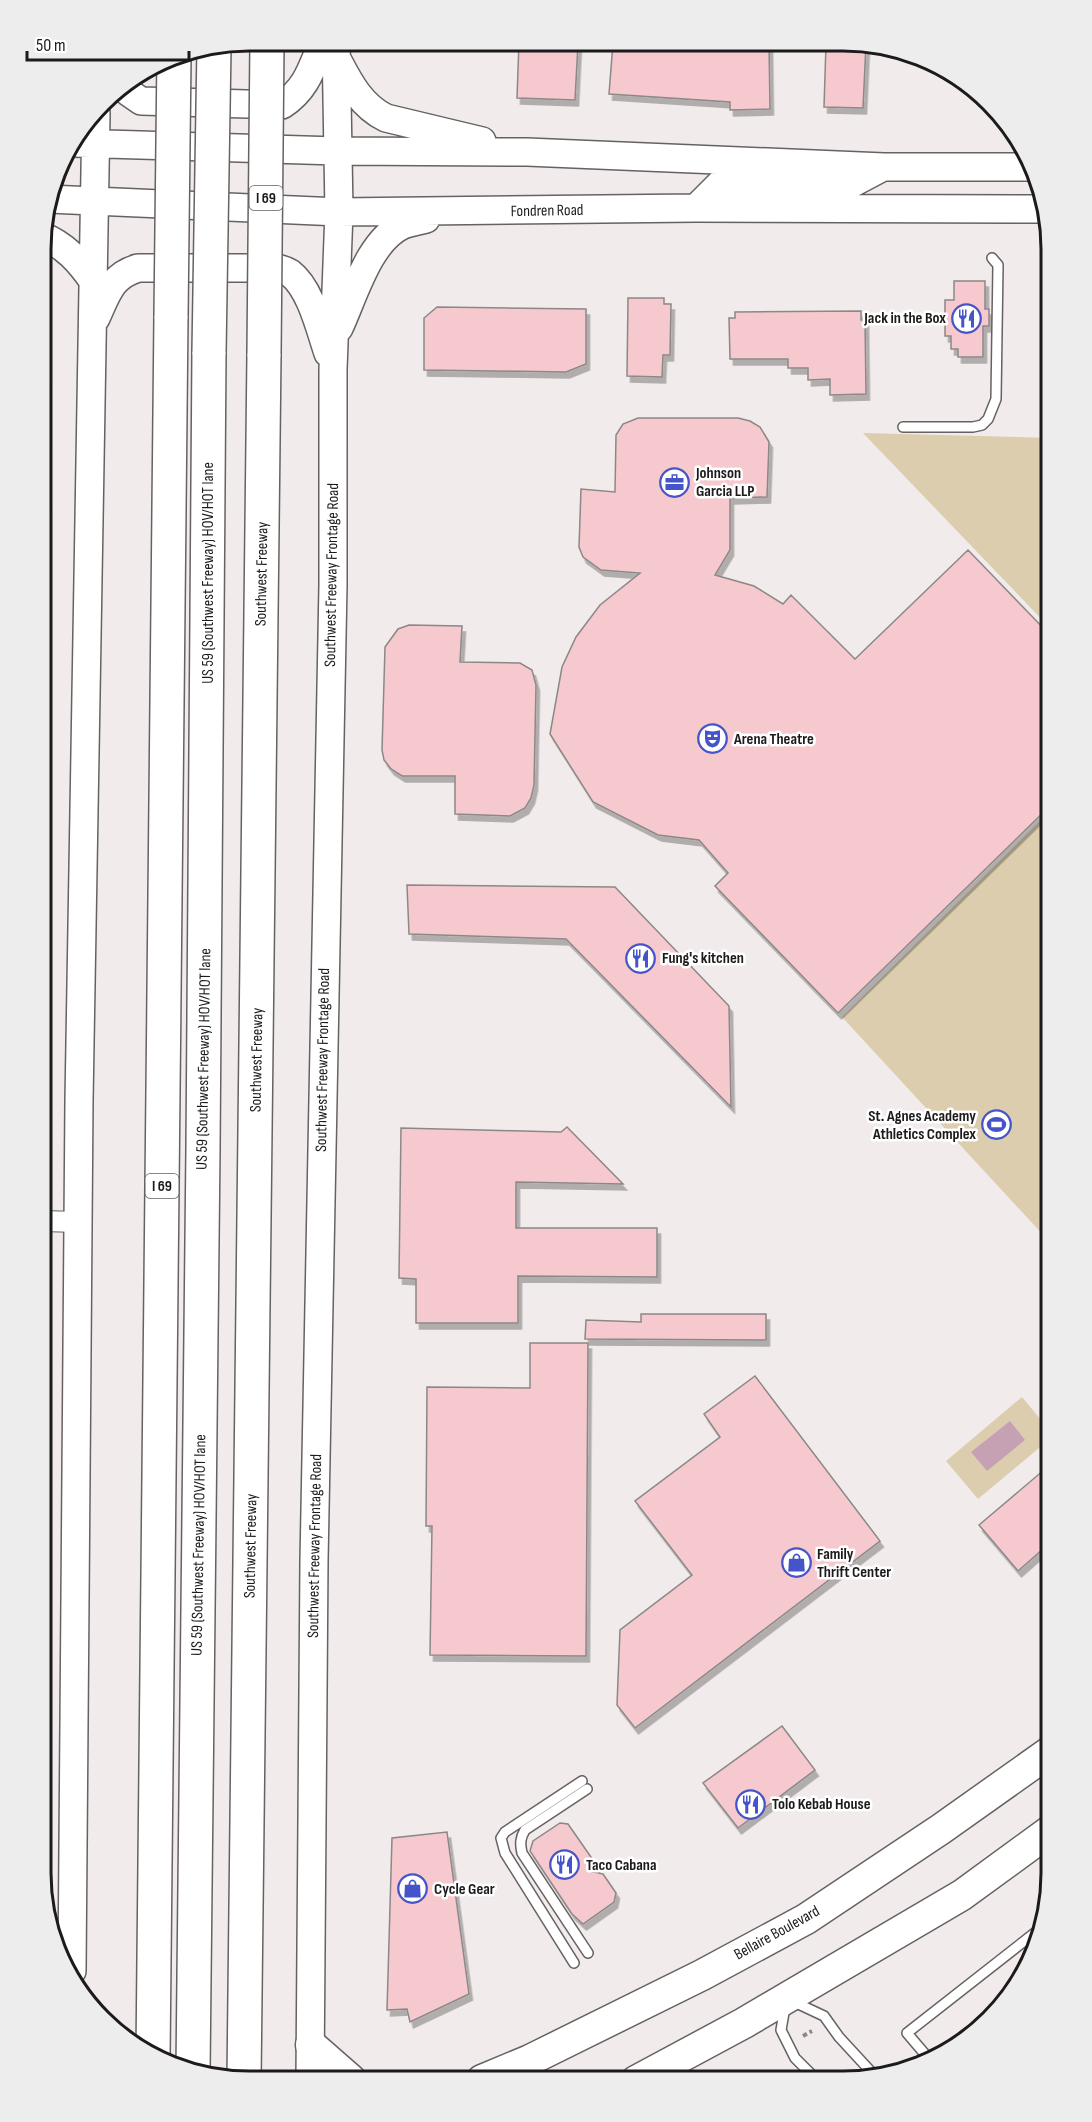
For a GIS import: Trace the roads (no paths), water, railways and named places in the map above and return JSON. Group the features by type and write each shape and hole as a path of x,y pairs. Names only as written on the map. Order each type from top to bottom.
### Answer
{"highway":[{"name":"Southwest Freeway","path":"244,2071 267,51"},
{"name":"US 59 (Southwest Freeway) HOV/HOT lane","path":"193,2062 214,54"},
{"name":"I 69","path":"153,2046 174,66"}],"main road":[{"path":"128,92 141,101 282,105 295,96 329,51"},
{"name":"Southwest Freeway Frontage Road","path":"310,2071 314,1562 333,585 333,369 339,212 332,51"},
{"path":"334,51 351,84 361,99 375,113 386,118 539,153"},
{"path":"72,1963 79,1065 95,200 84,142 337,151 539,153 884,167 1023,167"},
{"path":"696,208 720,184 849,185 884,167"},
{"name":"Fondren Road","path":"58,199 339,212 696,208 1037,209"},
{"path":"334,340 376,248 389,234 403,225 451,212"},
{"path":"52,242 68,251 93,281"},
{"path":"91,328 108,290 125,272 138,268 278,268 290,273 312,306 333,369"},
{"name":"Bellaire Boulevard","path":"504,2071 692,1980 806,1919 941,1829 1041,1758"},
{"path":"654,2071 787,1999 962,1895 1041,1837"},
{"path":"295,2071 311,2045 341,2071"}],"street":[{"path":"51,1221 79,1222"}],"lane":[{"path":"903,427 974,427 982,425 993,410 996,399 998,265 992,258"},
{"path":"574,1963 505,1853 501,1846 501,1838 505,1832 585,1785 525,1830 520,1836 520,1846 588,1953"},
{"path":"924,2053 907,2033 1030,1938"},
{"path":"808,2071 795,2058 781,2030 787,1999 824,2016 839,2037 869,2069"}],"place":[{"name":"Jack in the Box","path":"967,318"},
{"name":"Johnson Garcia LLP","path":"675,482"},
{"name":"Arena Theatre","path":"713,739"},
{"name":"Fung's kitchen","path":"641,958"},
{"name":"St. Agnes Academy Athletics Complex","path":"997,1125"},
{"name":"Family Thrift Center","path":"796,1563"},
{"name":"Tolo Kebab House","path":"751,1804"},
{"name":"Taco Cabana","path":"565,1865"},
{"name":"Cycle Gear","path":"413,1889"}]}
